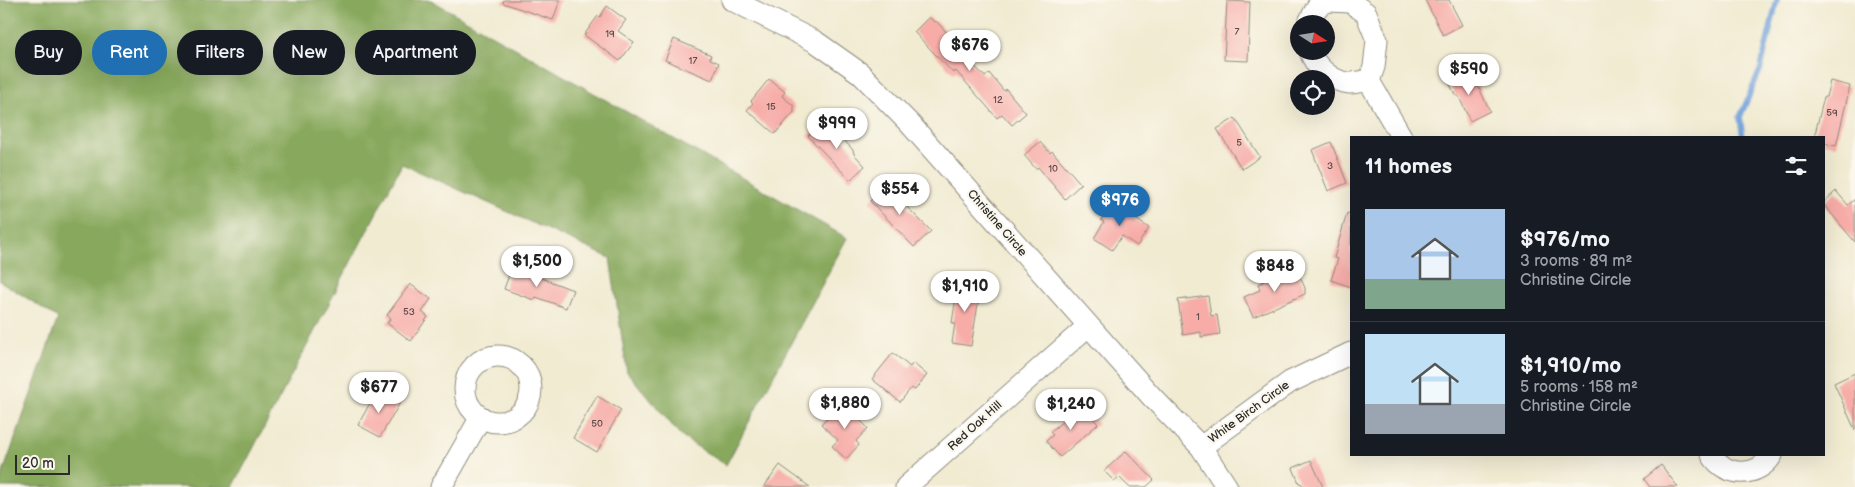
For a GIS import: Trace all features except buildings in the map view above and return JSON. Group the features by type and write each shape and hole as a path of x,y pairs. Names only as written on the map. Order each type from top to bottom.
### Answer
{"street":[{"name":"Christine Circle","path":"732,0 816,42 860,73 910,124 1152,397 1201,446 1228,487"},
{"path":"1313,15 1317,7 1328,1 1350,2 1366,13 1377,40 1374,67 1370,81 1401,136"},
{"path":"1313,60 1329,76 1348,83 1370,81"},
{"name":"Red Oak Hill","path":"906,487 1088,326"},
{"name":"White Birch Circle","path":"1201,446 1290,382 1350,354"},
{"path":"441,487 481,417"},
{"path":"1713,456 1724,468 1740,472 1757,469 1771,456"}],"green space":[{"path":"0,0 431,0 847,238 726,465 682,437 627,372 610,258 402,164 233,487 0,487 0,481 58,318 0,281"}],"waterway":[{"path":"1743,136 1740,117 1761,68 1777,0"}]}
